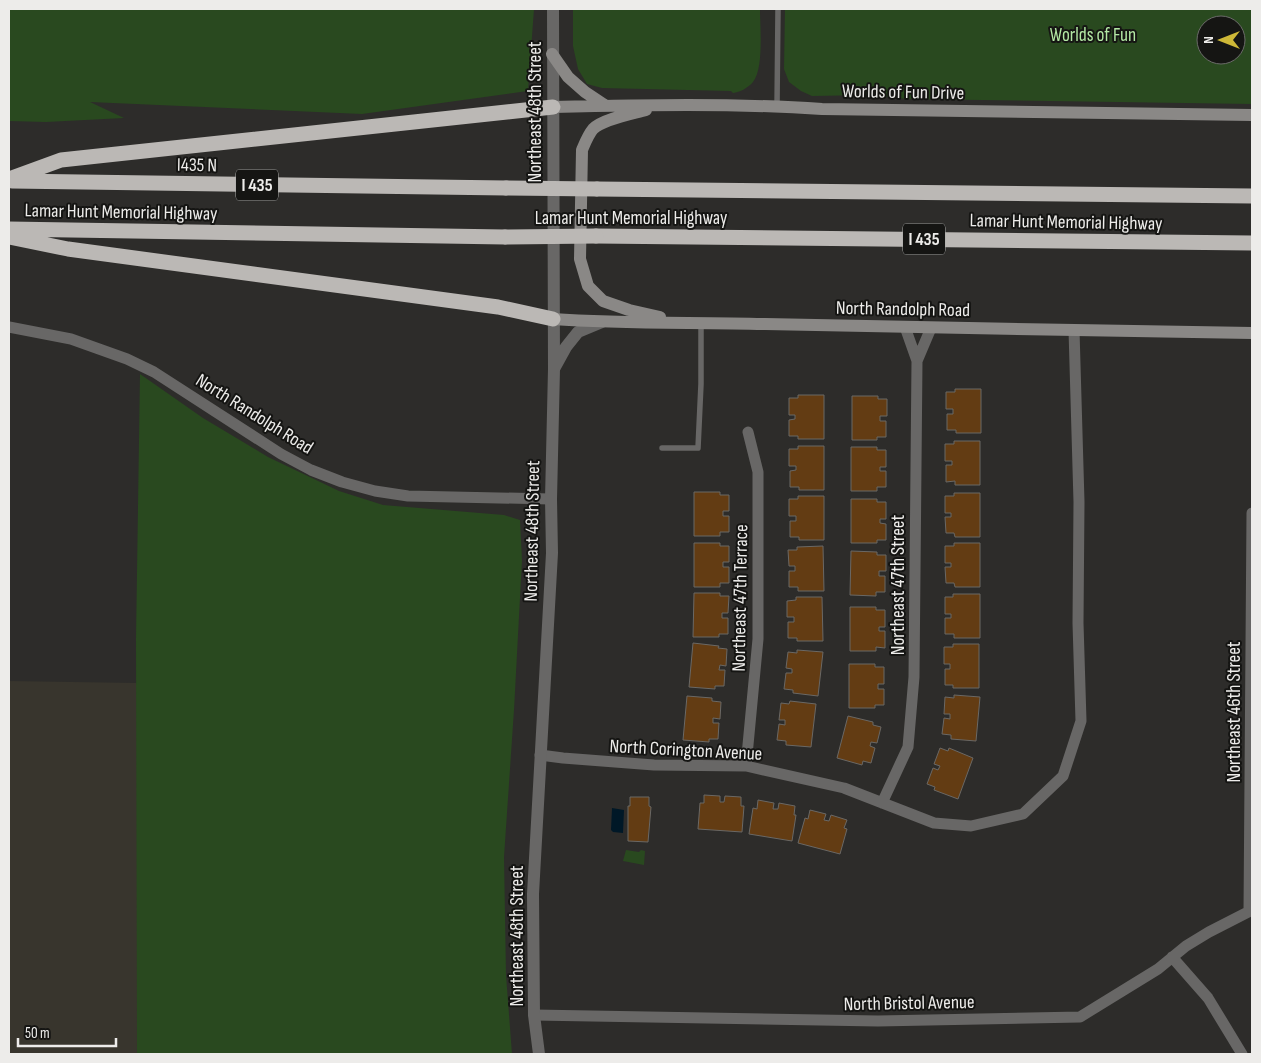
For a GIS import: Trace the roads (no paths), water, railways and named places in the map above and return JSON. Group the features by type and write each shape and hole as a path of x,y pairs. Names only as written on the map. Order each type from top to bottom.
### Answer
{"highway":[{"path":"9,180 61,160 553,107"},
{"name":"I435 N","path":"9,180 596,189"},
{"name":"Lamar Hunt Memorial Highway","path":"596,189 1252,196"},
{"name":"Lamar Hunt Memorial Highway","path":"9,230 505,237 596,236 1252,243"},
{"path":"9,237 68,249 498,307 553,319"}],"main road":[{"path":"552,54 568,77 585,92 606,106"},
{"path":"665,105 612,120 595,128 588,136 582,150 580,259 588,286 603,301 629,310 680,322"},
{"name":"Worlds of Fun Drive","path":"553,107 777,106 822,109 1252,115"},
{"name":"North Randolph Road","path":"553,319 602,322 701,322 1252,333"}],"street":[{"name":"Northeast 48th Street","path":"539,1054 534,1015 533,894 552,553 550,499 554,369 553,9"},
{"path":"554,369 566,347 578,332 602,322"},
{"name":"North Randolph Road","path":"9,327 71,339 127,359 154,372 281,454 311,470 342,482 375,491 408,496 550,499"},
{"name":"Northeast 47th Street","path":"882,803 908,747 914,677 917,361 905,327"},
{"name":"Northeast 47th Street","path":"917,361 931,328"},
{"name":"North Corington Avenue","path":"540,755 654,765 746,766 844,788 934,823 971,826 1023,814 1063,776 1081,721 1078,623 1079,502 1074,330"},
{"name":"Northeast 47th Terrace","path":"746,766 758,638 758,472 748,432"},
{"name":"Northeast 46th Street","path":"1251,910 1252,513"},
{"name":"North Bristol Avenue","path":"534,1015 878,1021 1080,1017 1158,969 1209,932 1251,910"},
{"path":"1172,957 1208,998 1242,1054"}],"lane":[{"path":"777,106 778,9"},
{"path":"662,448 698,448 701,322"}],"water":[{"path":"612,808 624,810 623,833 611,830"}],"park label":[{"name":"Worlds of Fun","path":"1093,34"}]}
